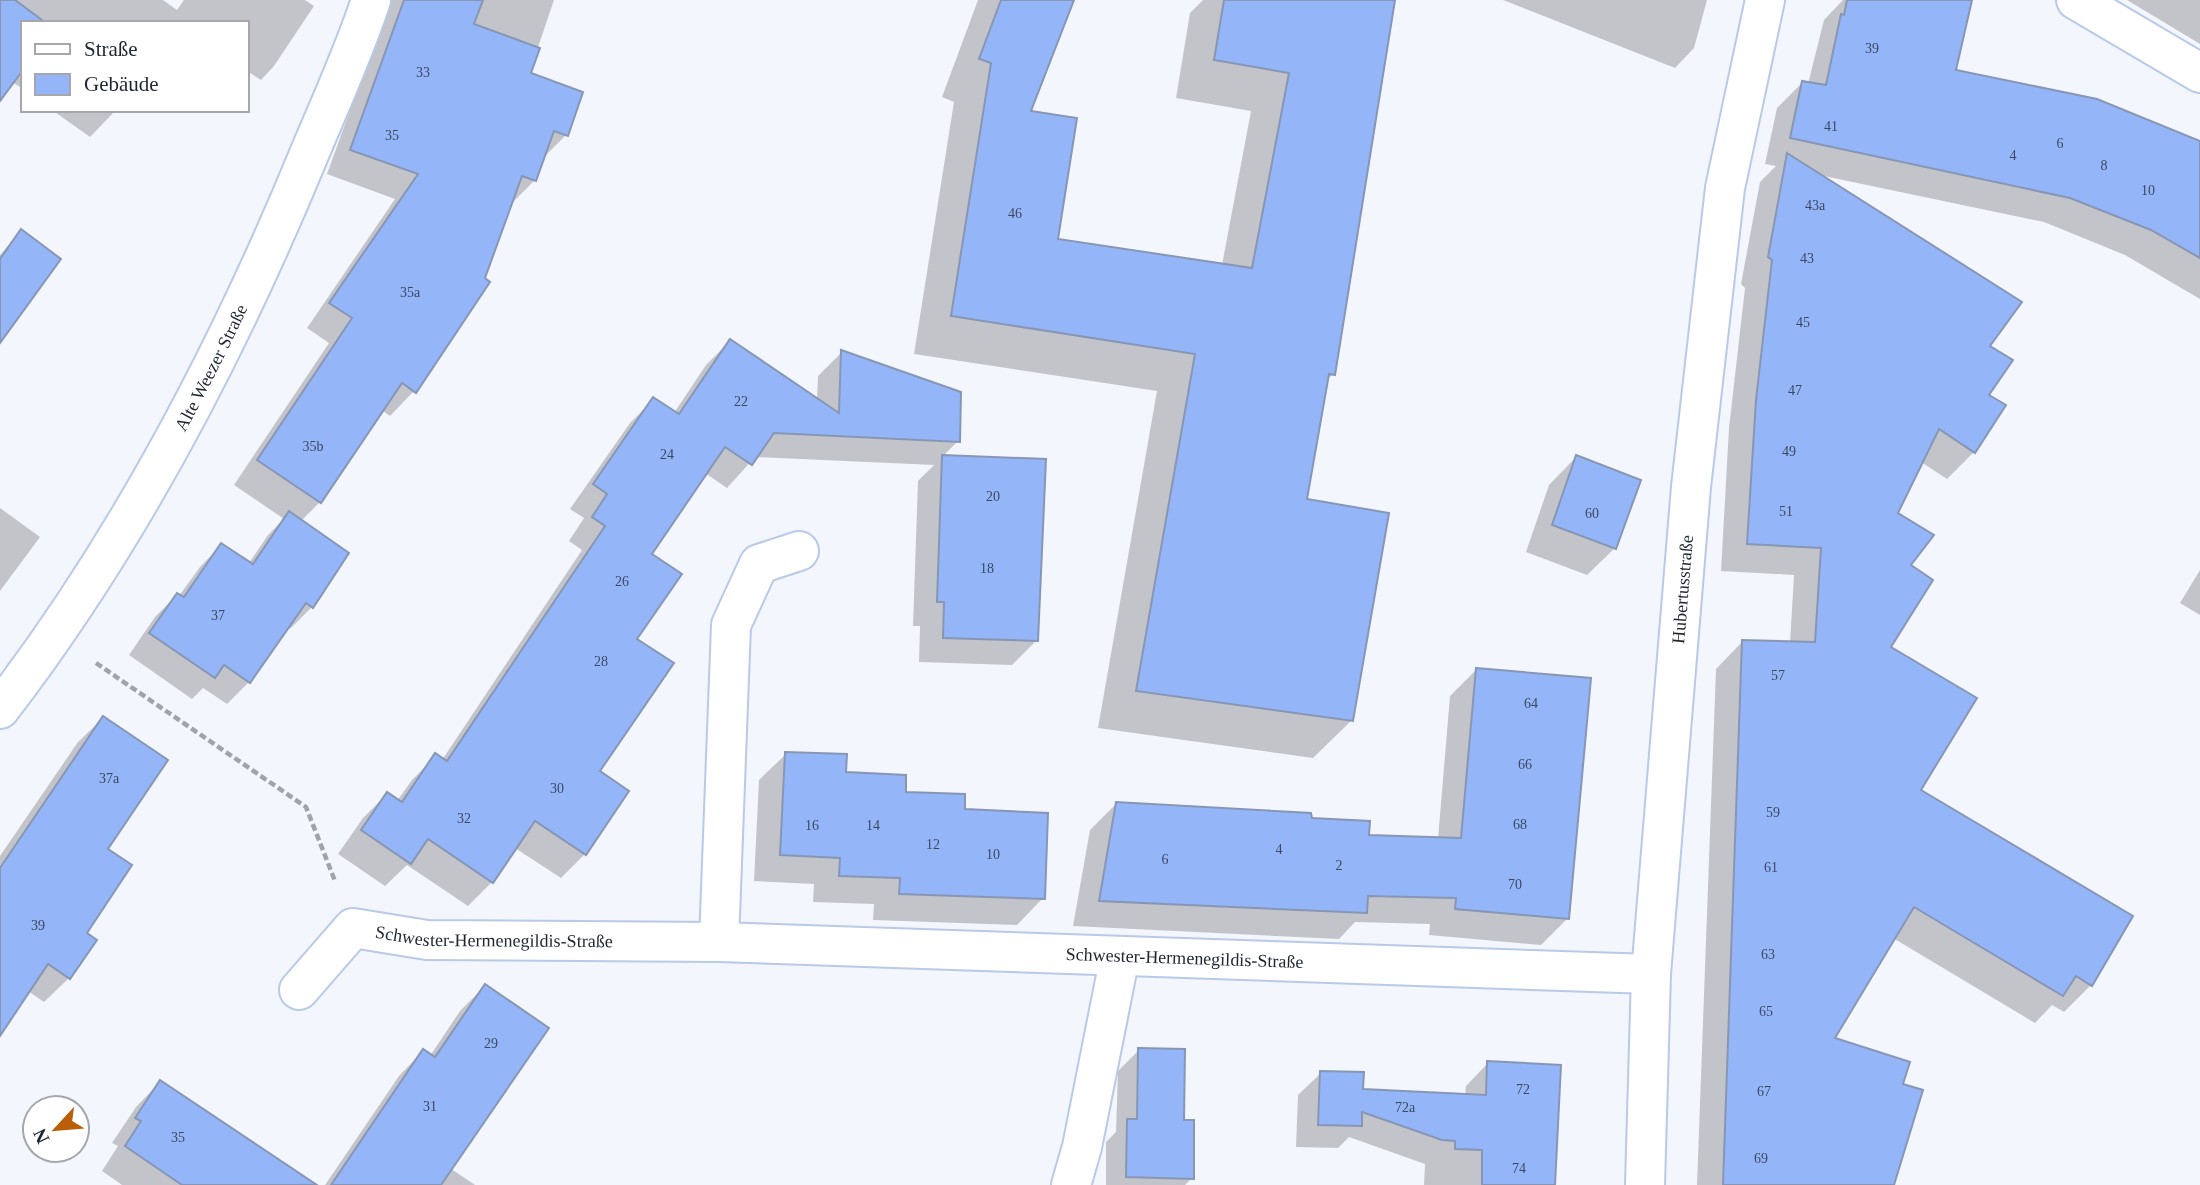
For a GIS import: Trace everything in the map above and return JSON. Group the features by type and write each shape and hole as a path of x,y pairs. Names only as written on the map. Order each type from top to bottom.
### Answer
{"street":[{"name":"Alte Weezer Straße","path":"0,709 56,636 162,466 271,248 371,0"},
{"name":"Hubertusstraße","path":"1645,1185 1651,974 1691,486 1723,201 1765,0"},
{"path":"2076,0 2200,73"},
{"path":"719,942 731,625 760,564 799,551"},
{"name":"Schwester-Hermenegildis-Straße","path":"299,990 353,928 427,940 719,942 1651,974"},
{"path":"1071,1185 1082,1147 1120,956"}],"path":[{"path":"56,636 306,807 353,928"}],"building":[{"path":"0,0 15,0 43,21 21,21 21,73 0,101"},
{"path":"404,0 483,0 474,24 540,48 531,73 583,92 568,136 554,131 536,181 522,176 485,278 490,282 416,393 402,383 321,503 257,460 352,318 329,303 418,174 350,150"},
{"path":"1001,0 1074,0 1031,111 1077,118 1058,239 1252,268 1289,73 1214,60 1224,0 1395,0 1335,375 1329,374 1307,499 1389,513 1353,721 1136,691 1195,354 951,316 991,63 979,59"},
{"path":"1847,0 1972,0 1956,70 2097,99 2200,141 2200,258 2151,230 2070,198 1790,138 1802,81 1826,85 1841,14 1844,15"},
{"path":"1787,153 2022,302 1990,346 2013,360 1989,395 2006,405 1975,453 1939,429 1898,513 1934,535 1911,565 1933,580 1891,647 1977,698 1921,790 2133,916 2092,986 2076,976 2063,996 1914,907 1835,1038 1910,1062 1903,1084 1923,1090 1894,1185 1723,1185 1742,640 1815,642 1821,548 1747,544 1756,400 1772,260 1768,257"},
{"path":"21,229 61,259 0,343 0,259"},
{"path":"730,339 839,413 841,350 961,392 960,442 774,433 752,465 725,447 652,554 682,574 637,639 674,663 600,771 629,791 586,855 535,821 493,883 428,839 411,864 361,830 387,792 402,802 435,753 447,761 605,526 592,517 607,494 593,484 653,397 679,414"},
{"path":"942,455 1046,459 1038,641 943,638 944,602 937,602"},
{"path":"1576,455 1641,480 1616,549 1552,525"},
{"path":"289,511 349,553 313,608 306,603 250,683 224,665 215,678 149,633 177,593 184,597 221,543 253,564"},
{"path":"1476,668 1591,678 1569,919 1455,909 1456,898 1368,896 1367,913 1099,901 1116,802 1311,813 1312,818 1370,821 1369,835 1461,838"},
{"path":"103,716 168,760 108,849 132,865 87,933 97,940 70,979 48,964 0,1036 0,868"},
{"path":"785,752 847,754 846,772 906,775 906,792 965,794 965,809 1048,813 1045,899 899,894 900,878 839,876 840,858 780,855"},
{"path":"485,984 549,1028 441,1185 331,1185 423,1049 435,1057"},
{"path":"1138,1048 1185,1049 1184,1120 1194,1120 1194,1179 1126,1177 1127,1119 1137,1119"},
{"path":"1487,1061 1561,1065 1555,1185 1482,1185 1482,1150 1455,1149 1455,1141 1442,1140 1362,1112 1362,1126 1318,1125 1320,1071 1364,1072 1363,1089 1486,1095"},
{"path":"160,1080 317,1185 182,1185 125,1146 141,1121 135,1118"}]}
